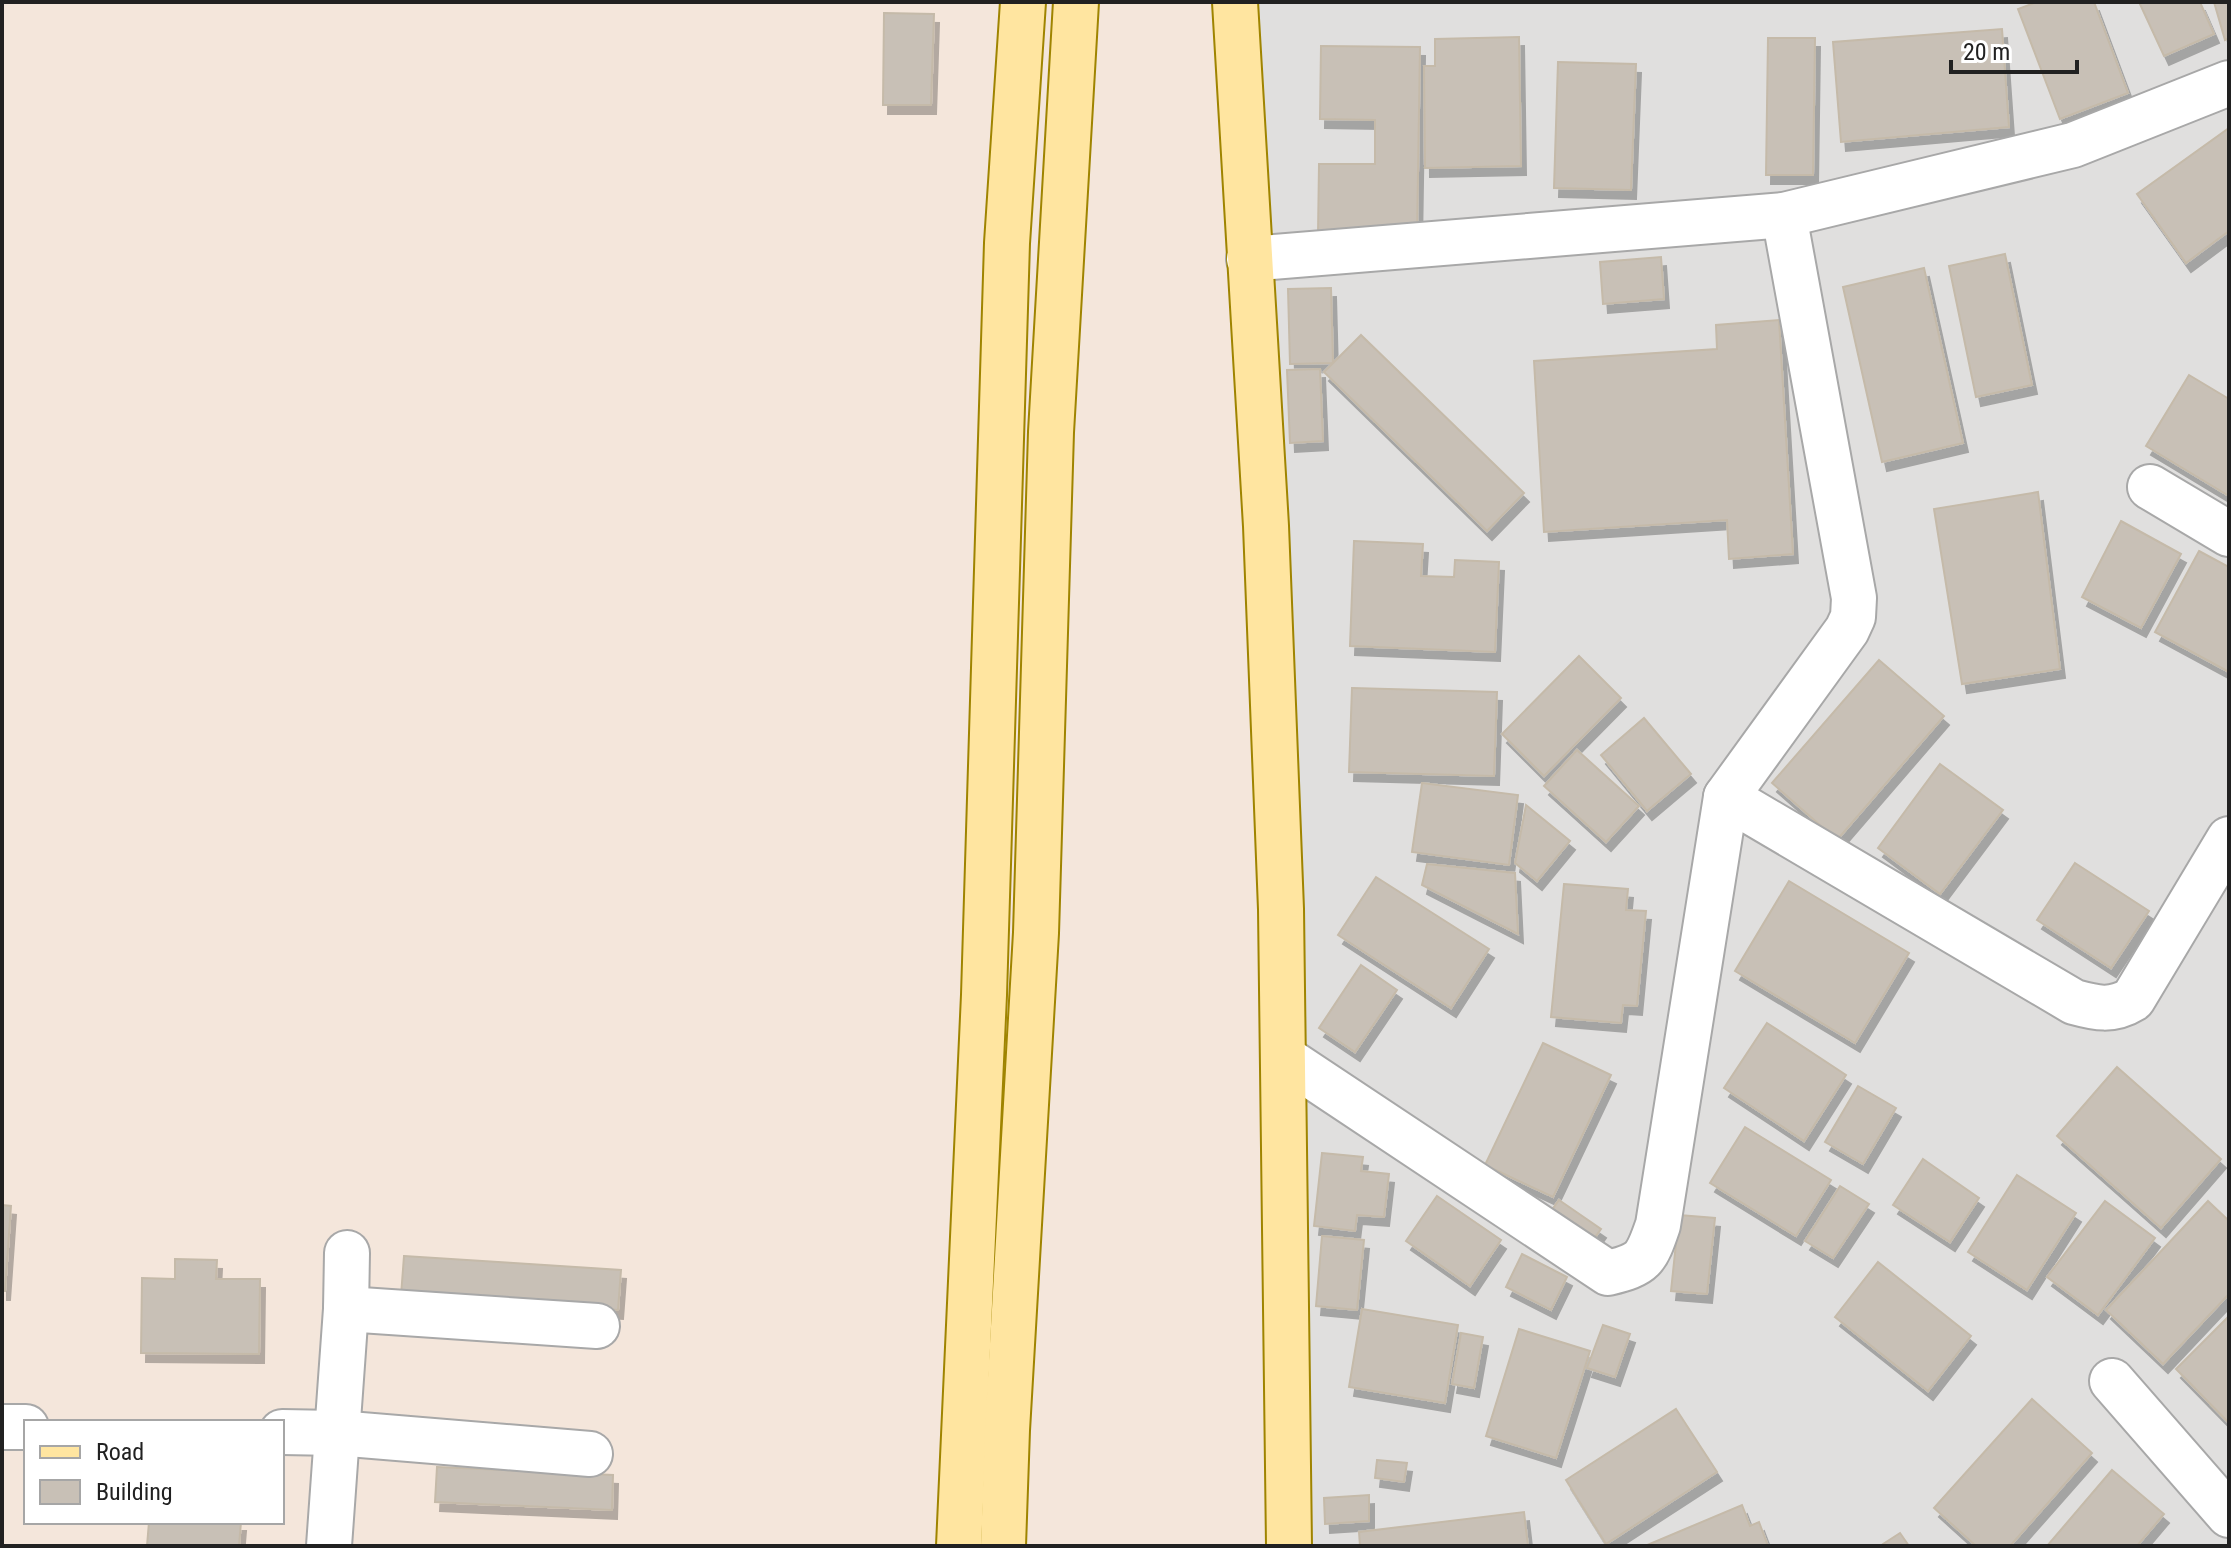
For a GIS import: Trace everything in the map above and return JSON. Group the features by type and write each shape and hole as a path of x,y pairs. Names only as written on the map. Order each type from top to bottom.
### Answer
{"main road":[{"path":"959,1546 984,980 1007,243 1023,2"},
{"path":"1003,1546 1036,933 1051,432 1076,2"},
{"path":"1235,2 1266,526 1281,909 1289,1546"}],"street":[{"path":"1249,259 1784,215 2073,145 2229,83"},
{"path":"1283,1057 1608,1273 1636,1266 1650,1249 1658,1225 1726,797 1847,630 1853,617 1854,598 1784,215"},
{"path":"2150,487 2229,534"},
{"path":"1726,797 2074,1002 2100,1009 2121,1006 2133,999 2229,839"},
{"path":"329,1546 346,1309 347,1253"},
{"path":"346,1309 597,1326"},
{"path":"2112,1381 2229,1515"},
{"path":"2,1427 24,1427"},
{"path":"284,1432 337,1433 590,1454"}],"shaded area":[{"path":"2,2 1255,2 1307,1546 2,1546"},
{"path":"1213,2 2229,2 2229,1546 1250,1546"}],"building":[{"path":"2037,2 2094,2 2128,93 2060,119 2018,9"},
{"path":"2139,2 2200,2 2214,34 2164,56"},
{"path":"2214,2 2229,2 2229,38 2225,40"},
{"path":"884,13 934,14 931,105 883,105"},
{"path":"2002,29 2009,127 1841,142 1833,42"},
{"path":"1519,37 1521,166 1425,168 1424,66 1435,66 1435,39"},
{"path":"1768,38 1815,38 1813,175 1766,175"},
{"path":"1321,46 1420,47 1417,236 1318,235 1319,164 1375,164 1375,120 1320,119"},
{"path":"1558,62 1636,64 1631,190 1554,188"},
{"path":"2229,128 2229,231 2186,263 2137,194"},
{"path":"2005,254 2032,385 1976,397 1949,266"},
{"path":"1661,257 1664,299 1603,304 1600,262"},
{"path":"1924,268 1963,443 1882,462 1843,287"},
{"path":"1331,288 1333,363 1290,364 1288,289"},
{"path":"1779,320 1793,554 1729,559 1727,520 1544,532 1534,361 1717,349 1716,325"},
{"path":"1361,335 1524,493 1487,531 1324,372"},
{"path":"1320,369 1323,441 1290,443 1287,370"},
{"path":"2189,375 2229,399 2229,496 2146,446"},
{"path":"2038,492 2060,669 1962,684 1934,509"},
{"path":"2121,521 2181,554 2141,628 2082,597"},
{"path":"1354,541 1423,544 1421,576 1454,577 1455,560 1499,562 1495,652 1350,646"},
{"path":"2199,551 2229,567 2229,672 2155,632"},
{"path":"1579,656 1621,698 1544,776 1502,734"},
{"path":"1879,660 1944,716 1837,840 1772,783"},
{"path":"1352,688 1497,692 1494,776 1349,772"},
{"path":"1644,718 1691,774 1647,811 1601,755"},
{"path":"1577,750 1639,806 1606,842 1544,786"},
{"path":"1940,764 2003,810 1940,894 1878,848"},
{"path":"1422,783 1518,795 1509,865 1412,852"},
{"path":"1526,805 1570,841 1537,881 1515,863"},
{"path":"2075,863 2149,911 2111,968 2037,920"},
{"path":"1427,864 1515,873 1518,934 1422,885"},
{"path":"1376,877 1489,949 1451,1008 1338,935"},
{"path":"1789,881 1909,953 1855,1043 1735,971"},
{"path":"1564,884 1628,889 1626,910 1646,911 1637,1006 1623,1005 1621,1023 1551,1017"},
{"path":"1361,965 1397,990 1355,1052 1319,1028"},
{"path":"1767,1023 1846,1075 1804,1141 1724,1088"},
{"path":"1543,1043 1611,1075 1553,1197 1485,1165"},
{"path":"2117,1067 2221,1159 2161,1228 2057,1136"},
{"path":"1858,1086 1896,1108 1863,1164 1825,1142"},
{"path":"1745,1127 1831,1180 1796,1236 1710,1183"},
{"path":"1322,1153 1363,1157 1361,1171 1389,1174 1384,1217 1357,1215 1355,1231 1314,1226"},
{"path":"1923,1159 1979,1198 1950,1242 1893,1205"},
{"path":"2017,1175 2076,1213 2027,1290 1968,1252"},
{"path":"1840,1186 1869,1204 1833,1258 1805,1241"},
{"path":"1437,1196 1501,1240 1470,1286 1406,1241"},
{"path":"1559,1200 1601,1229 1588,1247 1546,1218"},
{"path":"2105,1201 2155,1238 2098,1315 2047,1277"},
{"path":"2208,1201 2229,1221 2229,1294 2163,1364 2106,1310"},
{"path":"2,1205 11,1206 5,1291 2,1291"},
{"path":"1679,1215 1715,1218 1707,1294 1671,1291"},
{"path":"1322,1236 1364,1240 1357,1310 1316,1306"},
{"path":"1522,1254 1567,1277 1551,1310 1506,1287"},
{"path":"404,1256 621,1270 618,1310 401,1296"},
{"path":"175,1259 217,1260 216,1279 260,1279 259,1354 141,1353 142,1278 175,1279"},
{"path":"1878,1262 1971,1336 1928,1391 1835,1317"},
{"path":"1362,1309 1458,1325 1445,1403 1349,1387"},
{"path":"2229,1316 2229,1421 2228,1422 2176,1369"},
{"path":"1603,1325 1630,1334 1615,1377 1587,1368"},
{"path":"1519,1329 1590,1351 1556,1458 1486,1436"},
{"path":"1461,1333 1483,1337 1474,1388 1452,1384"},
{"path":"2032,1399 2092,1453 2010,1546 1976,1546 1934,1508"},
{"path":"1676,1409 1717,1472 1606,1544 1566,1480"},
{"path":"1377,1460 1407,1463 1404,1482 1375,1478"},
{"path":"437,1467 613,1475 612,1510 435,1502"},
{"path":"2112,1470 2164,1514 2137,1546 2047,1546"},
{"path":"1369,1495 1369,1521 1325,1524 1324,1498"},
{"path":"1742,1505 1750,1526 1759,1522 1768,1546 1645,1546"},
{"path":"1524,1512 1528,1546 1360,1546 1359,1532"},
{"path":"149,1524 241,1524 239,1546 147,1546"},
{"path":"1900,1533 1909,1546 1880,1546"}]}
